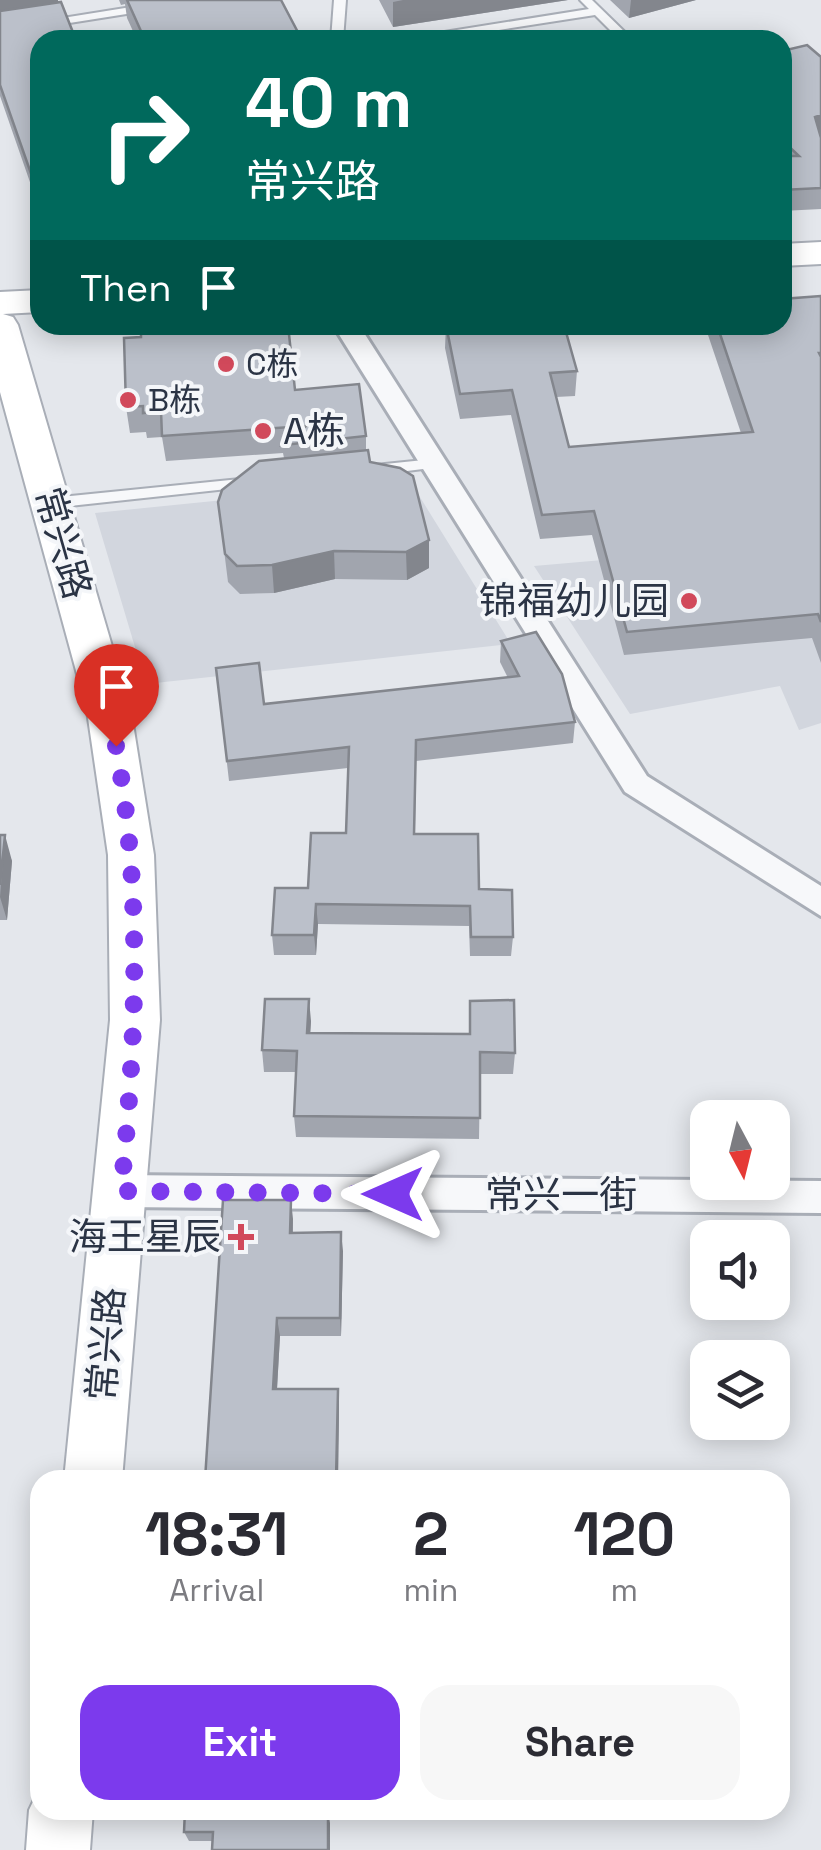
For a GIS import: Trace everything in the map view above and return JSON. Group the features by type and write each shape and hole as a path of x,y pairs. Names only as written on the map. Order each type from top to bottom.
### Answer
{"street":[{"path":"792,254 821,253"},
{"path":"0,303 30,302"},
{"name":"常兴路","path":"0,325 109,711 131,855 134,1020 94,1470"},
{"path":"352,335 636,784 821,903"},
{"name":"常兴一街","path":"121,1191 821,1197"},
{"path":"58,1850 61,1820"}],"lane":[{"path":"0,31 196,0"},
{"path":"338,30 340,0"},
{"path":"586,0 617,30"},
{"path":"476,30 597,11"},
{"path":"358,472 434,464"},
{"path":"51,502 262,482"}],"shaded area":[{"path":"410,481 511,644 146,684 95,513"},
{"name":"锦福幼儿园","path":"821,541 821,723 799,730 780,686 630,714 534,566"}],"building":[{"path":"127,0 281,0 297,30 140,30"},
{"path":"61,2 72,30 30,30 30,171 0,85 0,11"},
{"path":"807,45 821,57 821,115 815,117 821,138 821,188 792,189 792,156 799,156 792,149 792,49"},
{"path":"821,296 821,622 818,614 627,632 594,511 542,515 512,390 460,394 448,335 567,335 577,371 550,373 569,447 753,432 720,335 792,335 792,298"},
{"path":"289,335 295,390 359,384 366,436 283,445 306,426 162,436 161,411 143,413 143,406 126,407 124,338"},
{"path":"368,450 370,462 400,468 413,476 429,540 406,552 334,551 272,565 237,566 225,554 218,502 222,490 259,461"},
{"path":"536,632 562,674 575,722 416,740 414,834 478,834 479,889 512,890 513,937 471,937 470,906 316,904 314,935 272,935 275,888 308,888 311,833 346,833 349,747 227,761 216,668 259,663 264,704 519,676 501,641"},
{"path":"0,835 5,835 0,885"},
{"path":"265,999 309,999 307,1033 470,1034 470,1001 514,1000 515,1053 480,1052 480,1118 294,1116 297,1051 262,1050"},
{"path":"223,1200 291,1200 290,1233 341,1232 340,1318 277,1318 273,1389 338,1389 336,1470 206,1470"},
{"path":"185,1820 328,1820 328,1850 212,1850 213,1832 184,1832"}],"place":[{"name":"C栋","path":"226,364"},
{"name":"B栋","path":"128,400"},
{"name":"A栋","path":"263,431"},
{"name":"锦福幼儿园","path":"689,601"},
{"name":"海王星辰","path":"241,1237"}],"route":[{"path":"116,746 131,855 136,935 121,1191 393,1194"}]}
